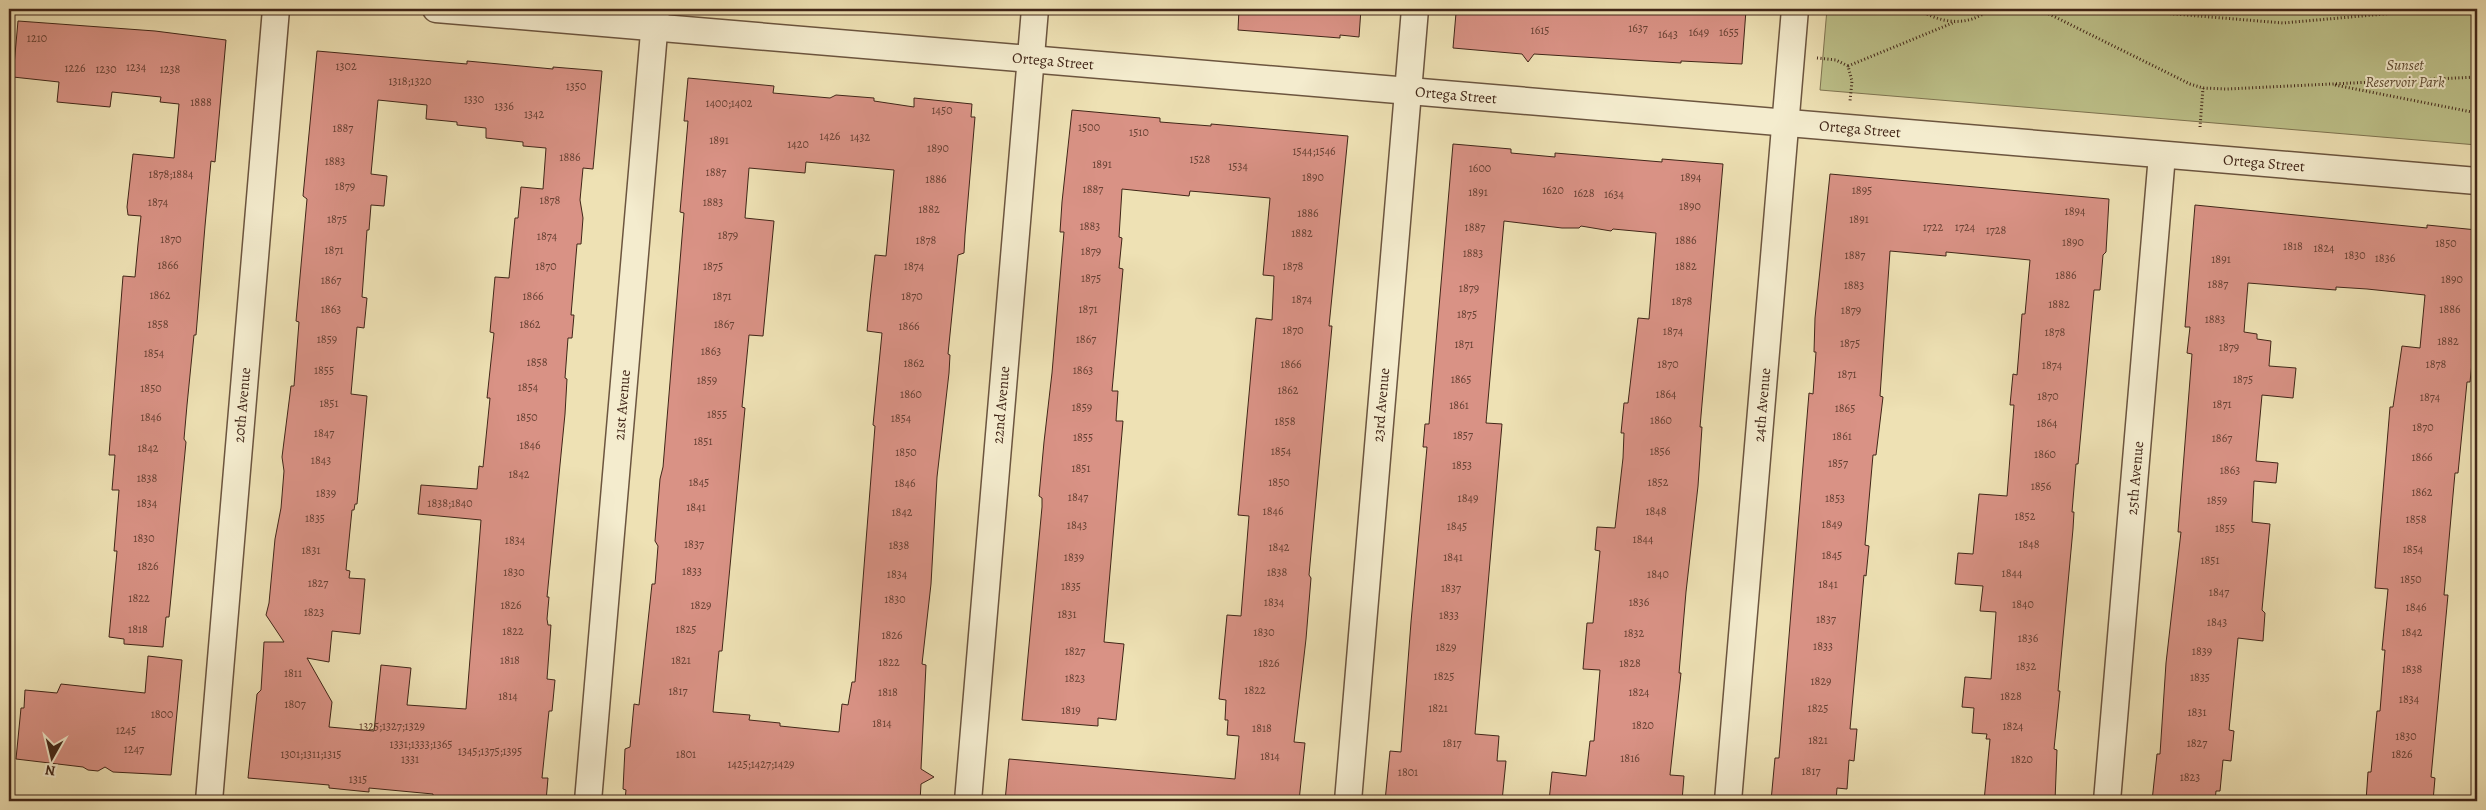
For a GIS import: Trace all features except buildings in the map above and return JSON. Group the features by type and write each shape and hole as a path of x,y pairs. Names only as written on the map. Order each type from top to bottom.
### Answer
{"street":[{"name":"20th Avenue","path":"209,801 276,9"},
{"name":"Ortega Street","path":"436,9 655,18 1031,59 2477,181"},
{"name":"22nd Avenue","path":"968,801 1035,9"},
{"name":"23rd Avenue","path":"1348,801 1415,9"},
{"name":"24th Avenue","path":"1728,801 1795,9"},
{"name":"21st Avenue","path":"588,801 655,18"},
{"name":"25th Avenue","path":"2107,801 2162,155"}],"path":[{"path":"1918,9 1934,17 1955,22"},
{"path":"1848,66 1955,22 1974,20 1990,9"},
{"path":"2032,9 2045,12 2176,78 2203,88 2227,89 2477,77"},
{"path":"2045,12 2051,9"},
{"path":"2114,9 2283,23 2440,9"},
{"path":"1791,56 1836,60 1848,66 1852,80 1847,128"},
{"path":"2330,84 2477,114"},
{"path":"2200,127 2203,88"}],"green space":[{"name":"Sunset Reservoir Park","path":"1827,9 2477,9 2477,145 1820,90"}]}
